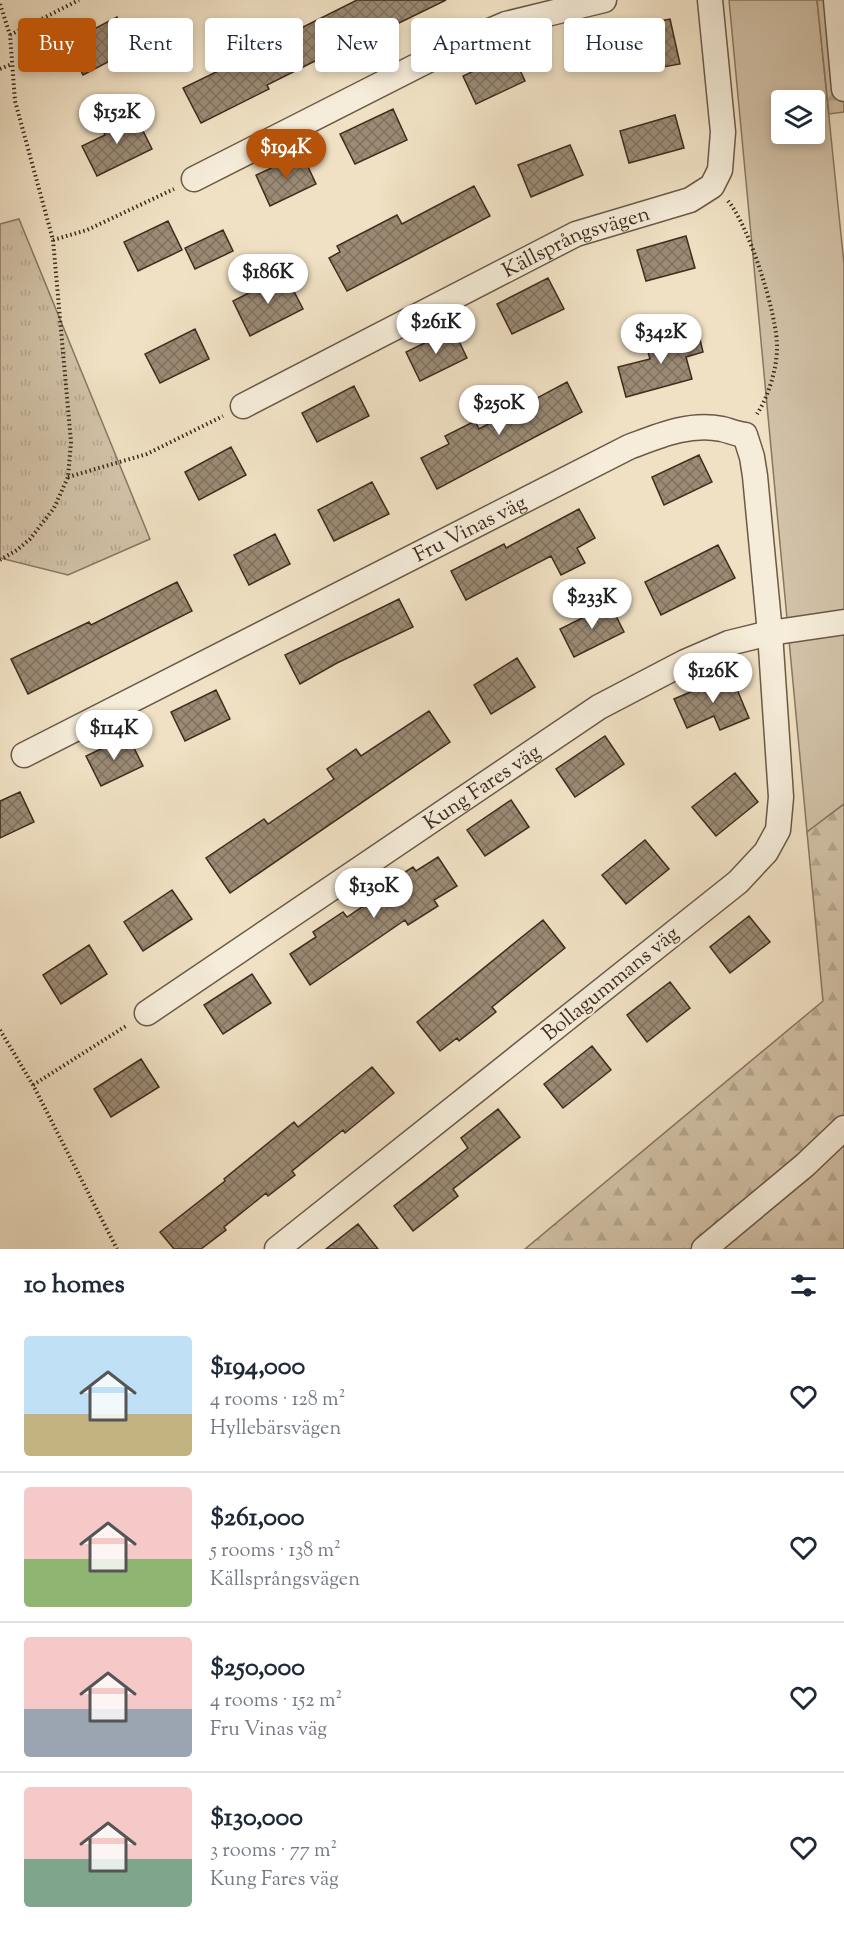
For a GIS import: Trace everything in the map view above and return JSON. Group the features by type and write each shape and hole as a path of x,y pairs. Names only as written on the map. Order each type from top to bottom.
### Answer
{"street":[{"path":"194,179 506,24 604,0"},
{"path":"711,0 723,132 720,170 712,186"},
{"path":"836,0 844,89"},
{"name":"Källsprångsvägen","path":"243,406 576,234 690,200 712,186"},
{"name":"Fru Vinas väg","path":"24,755 629,447 667,433 693,428 721,429 745,435"},
{"path":"745,435 755,476 770,633"},
{"name":"Kung Fares väg","path":"147,1012 599,707 729,643 770,633 844,622"},
{"name":"Bollagummans väg","path":"276,1249 738,882 766,852 778,830 781,796 770,633"},
{"path":"704,1249 805,1165 844,1128"}],"path":[{"path":"10,35 79,0"},
{"path":"0,4 10,35 15,101 53,240 70,422 68,477 54,508 43,525 17,550 0,560"},
{"path":"0,69 12,64"},
{"path":"53,240 87,230 194,179"},
{"path":"712,186 730,203 744,227 769,296 777,348 773,372 763,405 745,435"},
{"path":"68,477 147,454 243,406"},
{"path":"33,1085 147,1012"},
{"path":"0,1030 33,1085 117,1249"}],"green space":[{"path":"729,0 817,0 844,264 844,804 807,832"},
{"path":"817,0 844,0 844,112 829,114"},
{"path":"19,219 150,539 68,575 0,558 0,224"},
{"path":"844,804 844,1249 525,1249 823,1001 807,832"}],"building":[{"path":"357,0 446,0 399,23 399,18 321,18"},
{"path":"670,19 680,64 665,67 665,20"},
{"path":"315,21 315,61 303,67 303,27"},
{"path":"108,22 108,62 96,68 96,28"},
{"path":"216,72 293,72 267,85 269,89 201,123 183,88"},
{"path":"472,72 521,72 525,81 476,104 463,76"},
{"path":"393,109 407,140 355,164 340,134"},
{"path":"134,113 152,149 97,176 82,146 105,135 102,129"},
{"path":"675,115 684,148 629,163 620,131"},
{"path":"570,145 583,175 531,197 518,165"},
{"path":"302,154 316,184 270,206 256,175"},
{"path":"474,186 490,216 347,291 329,258 340,252 337,246 397,215 402,224"},
{"path":"168,221 182,250 138,271 124,242"},
{"path":"223,230 233,251 195,269 185,248"},
{"path":"686,236 695,268 646,281 637,250"},
{"path":"285,274 303,309 250,336 233,301"},
{"path":"548,278 564,309 512,334 497,304"},
{"path":"195,329 209,359 160,383 145,354"},
{"path":"453,329 467,358 420,381 406,352"},
{"path":"698,331 703,352 686,357 692,379 626,397 618,367 650,359 646,345"},
{"path":"567,382 582,412 437,489 421,458 449,444 445,436 475,421 479,429"},
{"path":"354,386 369,416 317,442 302,413"},
{"path":"231,447 246,475 199,500 185,472"},
{"path":"699,455 712,482 664,505 652,477"},
{"path":"372,482 389,514 334,541 318,510"},
{"path":"579,509 595,538 577,548 585,563 561,575 551,556 466,600 451,571 504,544 506,548"},
{"path":"275,534 290,564 249,585 234,555"},
{"path":"718,545 735,578 661,615 645,582"},
{"path":"177,582 192,611 28,694 11,659 89,622 91,625"},
{"path":"399,599 413,627 337,663 300,684 285,655"},
{"path":"610,604 624,632 574,657 560,629"},
{"path":"517,658 535,687 491,714 474,685"},
{"path":"731,675 749,718 720,730 714,716 687,728 674,699"},
{"path":"216,690 230,719 185,741 171,712"},
{"path":"429,711 450,742 230,893 206,858 264,819 268,824 334,779 327,769 356,749 361,756"},
{"path":"128,736 143,766 101,786 86,756"},
{"path":"605,736 624,764 575,797 556,769"},
{"path":"735,773 758,802 716,836 692,807"},
{"path":"20,792 34,822 0,838 0,801"},
{"path":"511,800 529,827 485,856 467,830"},
{"path":"645,840 669,869 626,904 602,875"},
{"path":"438,857 457,886 434,900 438,906 408,925 405,920 310,985 290,954 316,937 313,932 343,912 347,917 384,892 381,887 413,867 416,871"},
{"path":"172,890 192,919 143,951 124,922"},
{"path":"749,916 770,942 730,973 710,947"},
{"path":"543,920 565,948 492,1007 496,1012 459,1041 457,1038 440,1051 417,1022"},
{"path":"89,945 107,974 61,1004 43,975"},
{"path":"252,974 271,1003 223,1034 204,1005"},
{"path":"670,982 690,1008 647,1042 627,1015"},
{"path":"592,1046 611,1070 563,1108 544,1084"},
{"path":"141,1059 159,1087 111,1117 94,1089"},
{"path":"372,1067 394,1093 345,1133 343,1130 292,1171 295,1175 268,1196 266,1193 224,1227 226,1230 201,1249 174,1249 160,1232 225,1181 224,1179 294,1122 298,1127"},
{"path":"498,1109 520,1137 453,1189 458,1196 413,1231 394,1206 468,1148 461,1138"},
{"path":"358,1224 378,1249 326,1249"}]}
